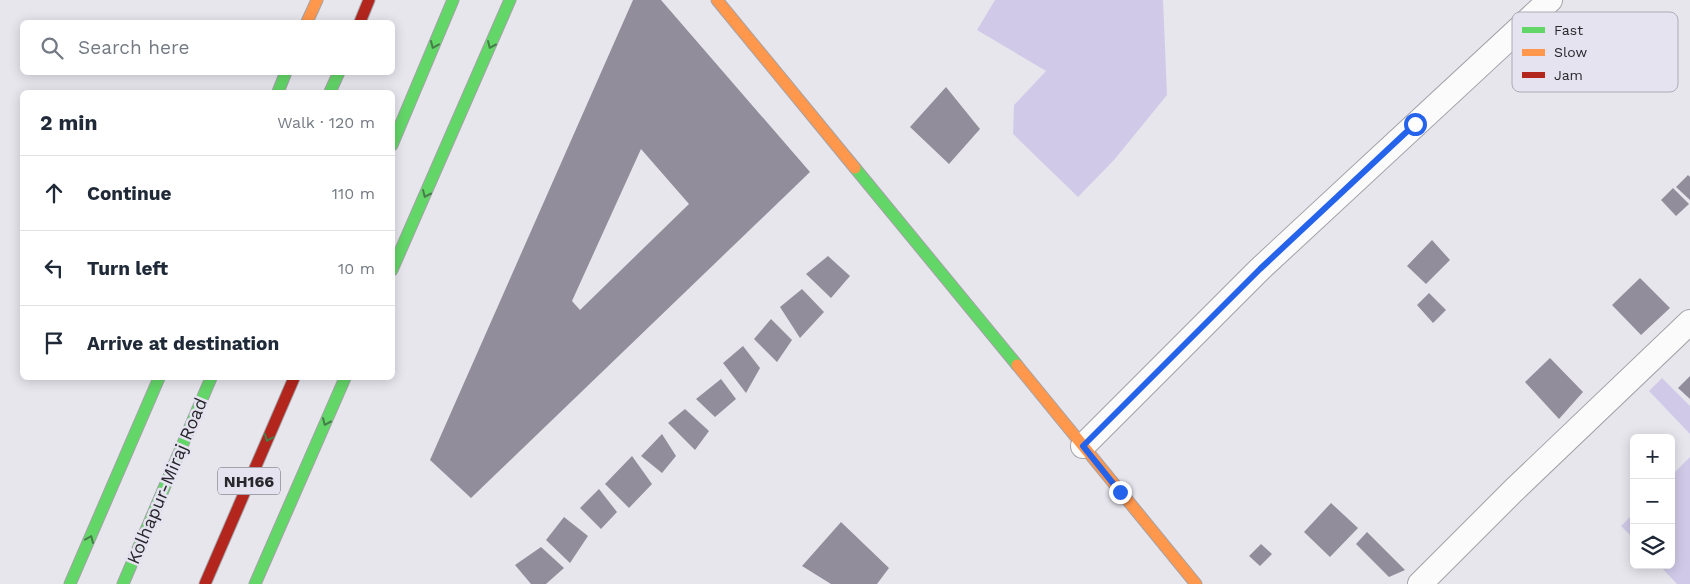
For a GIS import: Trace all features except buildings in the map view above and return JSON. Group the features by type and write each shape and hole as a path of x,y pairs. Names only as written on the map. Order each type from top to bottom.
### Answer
{"main road":[{"path":"308,20 317,0"},
{"path":"361,20 369,0"},
{"path":"395,138 453,0"},
{"path":"395,263 510,0"},
{"path":"717,0 1196,584"},
{"path":"279,90 285,75"},
{"path":"331,90 338,75"},
{"path":"70,584 158,380"},
{"name":"Kolhapur-Miraj Road","path":"123,584 210,380"},
{"name":"NH166","path":"205,584 293,380"},
{"path":"255,584 345,380"}],"street":[{"path":"1537,12 1550,0"},
{"path":"1083,446 1260,269 1512,35"},
{"path":"1420,584 1514,490 1690,322"}],"shaded area":[{"path":"995,0 1163,0 1167,95 1114,160 1078,197 1013,134 1014,105 1046,71 977,30"},
{"path":"1662,378 1690,406 1690,434 1649,391"},
{"path":"1690,457 1690,584 1677,584 1663,569 1675,569 1675,472"},
{"path":"1630,517 1630,535 1621,526"}],"traffic: fast":[{"path":"395,138 453,0"},
{"path":"395,263 510,0"},
{"path":"279,90 285,75"},
{"path":"331,90 338,75"},
{"path":"855,168 1017,365"},
{"path":"70,584 158,380"},
{"path":"123,584 210,380"},
{"path":"255,584 344,380"}],"traffic: slow":[{"path":"308,20 317,0"},
{"path":"717,0 855,168"},
{"path":"1017,365 1196,584"}],"traffic: jam":[{"path":"361,20 369,0"},
{"path":"205,584 293,380"}],"route":[{"path":"1120,492 1083,446 1260,269 1415,124"}]}
